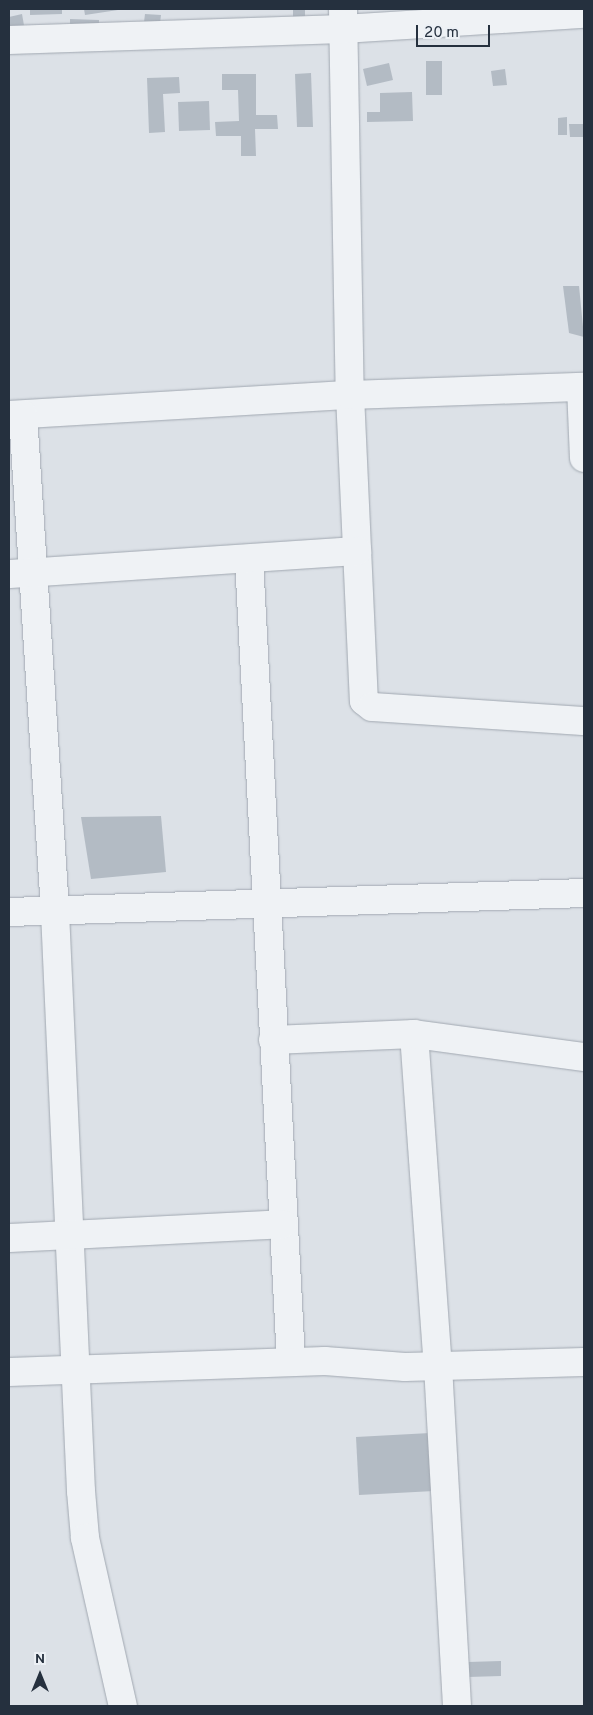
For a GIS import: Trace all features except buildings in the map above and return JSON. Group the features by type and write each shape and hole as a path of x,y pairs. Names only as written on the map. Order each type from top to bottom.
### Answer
{"street":[{"path":"9,40 343,19 584,14"},
{"path":"343,19 350,395 364,701 368,706 584,721"},
{"path":"123,1706 85,1538 67,1234 55,912 21,574 16,415 350,395 582,387 584,458"},
{"path":"21,574 357,551"},
{"path":"249,559 291,1361"},
{"path":"9,912 55,912 584,893"},
{"path":"273,1040 414,1034 584,1057"},
{"path":"414,1034 438,1366 457,1706"},
{"path":"9,1238 283,1224"},
{"path":"9,1372 74,1367 291,1361 438,1366 584,1362"}]}
